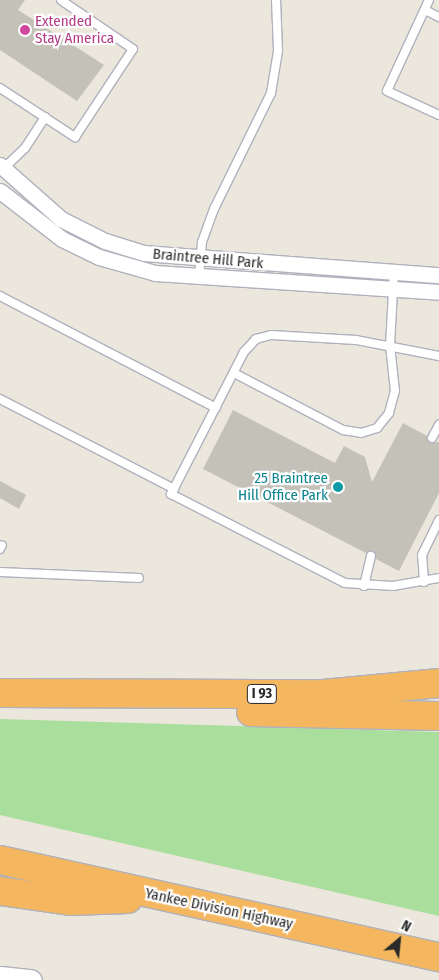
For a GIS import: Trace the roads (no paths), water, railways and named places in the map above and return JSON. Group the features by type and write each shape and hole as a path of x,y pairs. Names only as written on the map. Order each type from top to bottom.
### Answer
{"highway":[{"name":"I 93","path":"0,693 323,694 439,683"},
{"path":"84,694 172,711 439,716"},
{"name":"Yankee Division Highway","path":"0,860 439,957"},
{"path":"0,891 70,901 166,897"}],"street":[{"name":"Braintree Hill Park","path":"1,168 40,204 93,236 144,253 200,260 439,275"},
{"name":"Braintree Hill Park","path":"0,190 47,230 93,254 155,272 200,277 439,292"},
{"path":"0,977 31,980"}],"lane":[{"path":"0,88 76,137 133,49 61,0"},
{"path":"200,277 200,260 215,207 271,92 278,51 276,0"},
{"path":"429,0 387,91 439,115"},
{"path":"425,10 439,17"},
{"path":"1,168 25,148 45,117"},
{"path":"234,373 343,430 367,433 382,424 394,399 390,346 394,272"},
{"path":"0,296 216,408"},
{"path":"439,356 390,346 264,336 249,344 171,494 332,578 364,586 424,582 439,578"},
{"path":"0,398 174,489"},
{"path":"432,438 439,425"},
{"path":"424,582 422,554 439,520"},
{"path":"364,586 371,556"},
{"path":"0,572 139,578"}],"place":[{"name":"Extended Stay America","path":"25,30"},
{"name":"25 Braintree Hill Office Park","path":"338,487"}]}
